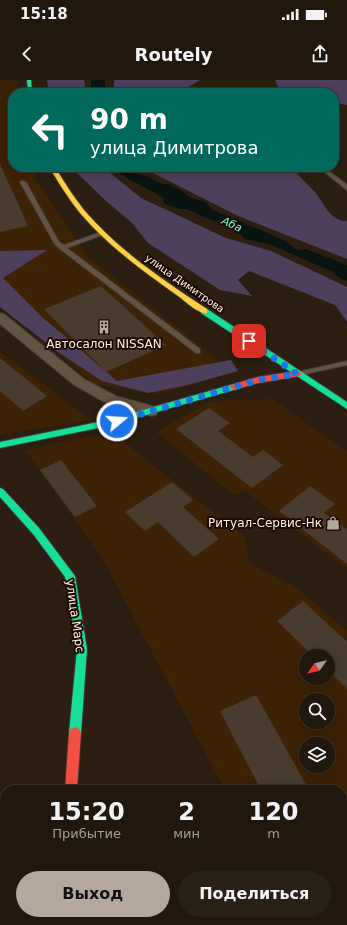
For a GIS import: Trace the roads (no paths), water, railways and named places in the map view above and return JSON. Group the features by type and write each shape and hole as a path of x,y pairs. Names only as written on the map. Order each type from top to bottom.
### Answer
{"main road":[{"name":"улица Димитрова","path":"54,172 69,196 103,233 137,263 297,374 347,406"},
{"path":"0,445 108,424 258,380 297,374"},
{"name":"улица Марс","path":"0,491 36,531 70,576 82,649 71,785"}],"street":[{"path":"0,317 79,382 110,400 151,411"}],"lane":[{"path":"327,172 347,188"},
{"path":"23,182 51,234 62,248 198,351"},
{"path":"62,248 103,233"},
{"path":"297,374 347,363"}],"water":[{"path":"91,80 105,80 106,88 91,88"},
{"name":"Аба","path":"118,172 133,172 147,176 162,184 168,184 182,191 191,198 206,202 211,209 286,241 297,250 306,249 347,265 347,281 341,279 331,271 269,244 245,239 237,231 186,209 179,209 163,203 164,198"}],"place":[{"name":"Автосалон NISSAN","path":"104,327"},
{"name":"Ритуал-Сервис-Нк","path":"333,523"}]}
